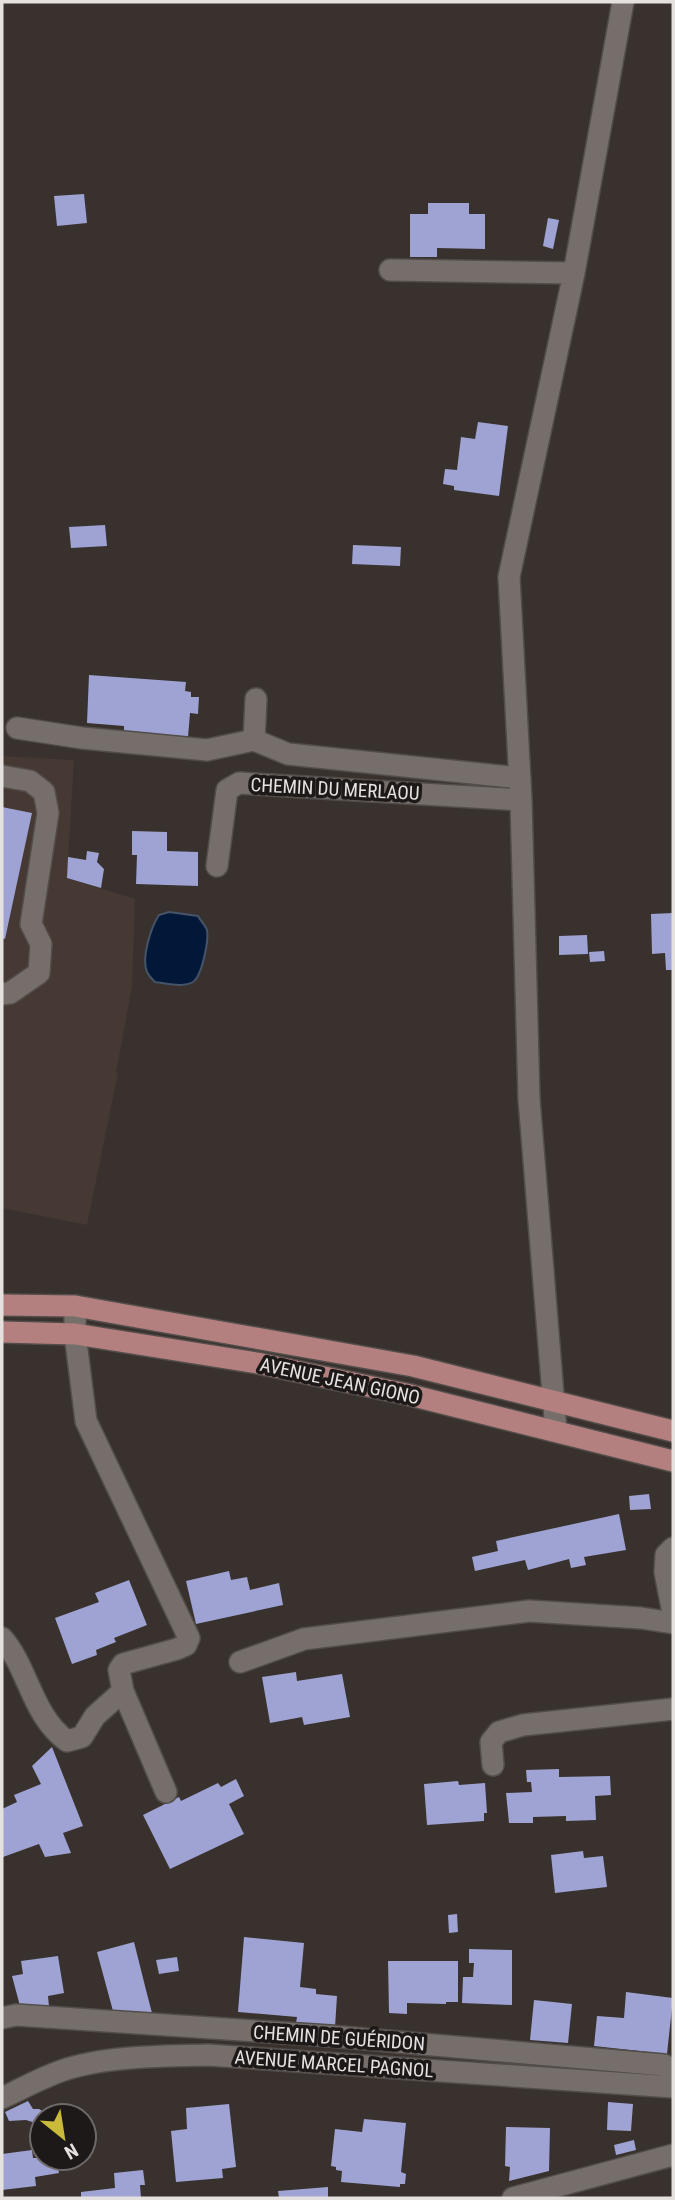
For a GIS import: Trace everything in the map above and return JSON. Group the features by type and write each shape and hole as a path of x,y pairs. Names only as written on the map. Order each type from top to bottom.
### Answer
{"main road":[{"name":"AVENUE JEAN GIONO","path":"2,1304 75,1306 413,1366 673,1431"},
{"name":"AVENUE JEAN GIONO","path":"2,1332 75,1334 257,1363 406,1394 673,1461"}],"street":[{"path":"556,1431 529,1099 521,800 509,577 574,273 623,2"},
{"path":"390,270 574,273"},
{"path":"254,740 256,699"},
{"path":"17,728 82,738 207,750 254,740 288,754 520,778"},
{"path":"2,776 30,782 44,792 48,813 31,924 41,944 39,973 10,993 2,994"},
{"name":"CHEMIN DU MERLAOU","path":"217,866 227,790 239,783 521,800"},
{"path":"75,1306 75,1334 86,1421 189,1637 186,1645 123,1664 119,1670 123,1691 166,1792"},
{"path":"673,1548 666,1555 665,1572 673,1613"},
{"path":"240,1662 304,1639 529,1611 641,1618 673,1623"},
{"path":"2,1638 29,1690 56,1733 67,1741 82,1737 95,1716 123,1691"},
{"path":"493,1765 491,1742 499,1732 523,1726 673,1709"},
{"name":"CHEMIN DE GUÉRIDON","path":"2,2018 16,2015 343,2037 664,2065 673,2071"},
{"name":"AVENUE MARCEL PAGNOL","path":"2,2098 63,2070 101,2062 153,2056 208,2055 673,2087"},
{"path":"513,2198 673,2155"}],"shaded area":[{"path":"2,756 74,760 67,878 135,899 132,987 118,1073 87,1225 2,1208"}],"water":[{"path":"169,912 198,916 207,930 202,966 196,978 189,984 155,982 145,966 153,927 159,915"}],"building":[{"path":"84,194 87,223 57,226 54,196"},
{"path":"428,203 469,203 469,214 485,214 485,249 437,248 437,257 410,257 410,214 428,214"},
{"path":"548,218 559,220 553,249 543,246"},
{"path":"478,422 508,426 499,496 454,490 454,486 443,484 445,469 457,470 461,437 475,439"},
{"path":"105,525 107,546 71,548 69,527"},
{"path":"353,545 401,547 400,566 352,564"},
{"path":"89,675 186,682 185,691 191,692 191,697 199,697 198,714 190,713 188,737 124,733 124,726 87,723"},
{"path":"2,807 32,813 5,939 2,938"},
{"path":"132,831 167,832 167,851 198,852 198,886 136,884 137,855 132,855"},
{"path":"87,851 99,853 97,862 104,869 101,888 67,878 68,857 86,860"},
{"path":"673,913 673,970 666,970 665,953 652,954 651,914"},
{"path":"587,935 588,954 559,955 559,936"},
{"path":"604,951 605,961 590,962 589,952"},
{"path":"649,1494 651,1509 630,1510 629,1496"},
{"path":"619,1514 626,1550 584,1557 586,1565 571,1568 569,1559 528,1570 525,1560 475,1571 472,1557 498,1551 496,1541"},
{"path":"229,1571 231,1580 247,1577 250,1590 279,1583 283,1605 196,1624 186,1581"},
{"path":"129,1580 147,1625 114,1638 116,1642 96,1650 97,1655 72,1664 55,1618 99,1602 95,1593"},
{"path":"296,1672 297,1681 342,1674 350,1717 304,1725 302,1717 270,1723 262,1677"},
{"path":"52,1747 83,1826 63,1833 71,1853 45,1857 39,1844 3,1857 2,1809 17,1802 14,1795 41,1784 32,1766"},
{"path":"559,1769 559,1777 610,1776 611,1795 595,1796 596,1820 566,1821 566,1816 533,1817 533,1823 509,1823 506,1793 532,1792 531,1782 527,1782 526,1770"},
{"path":"236,1779 244,1796 229,1804 244,1834 170,1869 143,1815 179,1797 181,1801 218,1783 221,1787"},
{"path":"458,1781 459,1785 485,1783 487,1813 484,1813 484,1821 427,1825 424,1784"},
{"path":"583,1851 584,1858 603,1856 607,1887 555,1893 551,1855"},
{"path":"457,1914 458,1932 449,1933 448,1915"},
{"path":"244,1937 304,1943 300,1987 316,1989 316,1994 337,1996 335,2027 296,2023 297,2017 238,2012"},
{"path":"134,1942 152,2013 113,2011 97,1952"},
{"path":"469,1949 512,1950 512,2005 462,2003 463,1977 473,1977 474,1963 469,1963"},
{"path":"58,1956 64,1993 48,1996 49,2007 20,2006 12,1976 23,1974 21,1961"},
{"path":"177,1957 179,1971 159,1974 156,1960"},
{"path":"388,1961 458,1961 458,2002 407,2003 407,2014 389,2013"},
{"path":"626,1992 673,1998 667,2054 594,2046 597,2016 624,2018"},
{"path":"534,2000 572,2004 568,2043 530,2040"},
{"path":"29,2102 28,2121 9,2121 5,2112"},
{"path":"608,2102 633,2104 631,2131 607,2130"},
{"path":"229,2104 236,2167 222,2169 223,2178 176,2182 171,2131 187,2129 186,2108"},
{"path":"364,2119 406,2123 401,2172 406,2174 405,2184 400,2184 400,2187 341,2182 342,2171 331,2166 335,2129 362,2132"},
{"path":"506,2127 550,2128 549,2171 509,2181 510,2167 505,2166"},
{"path":"634,2140 636,2150 616,2155 614,2145"},
{"path":"28,2151 28,2172 59,2173 35,2177 36,2186 2,2190 2,2154"},
{"path":"143,2170 145,2185 140,2185 141,2198 81,2198 81,2192 115,2188 114,2173"},
{"path":"328,2187 328,2198 279,2198 278,2191"}]}
